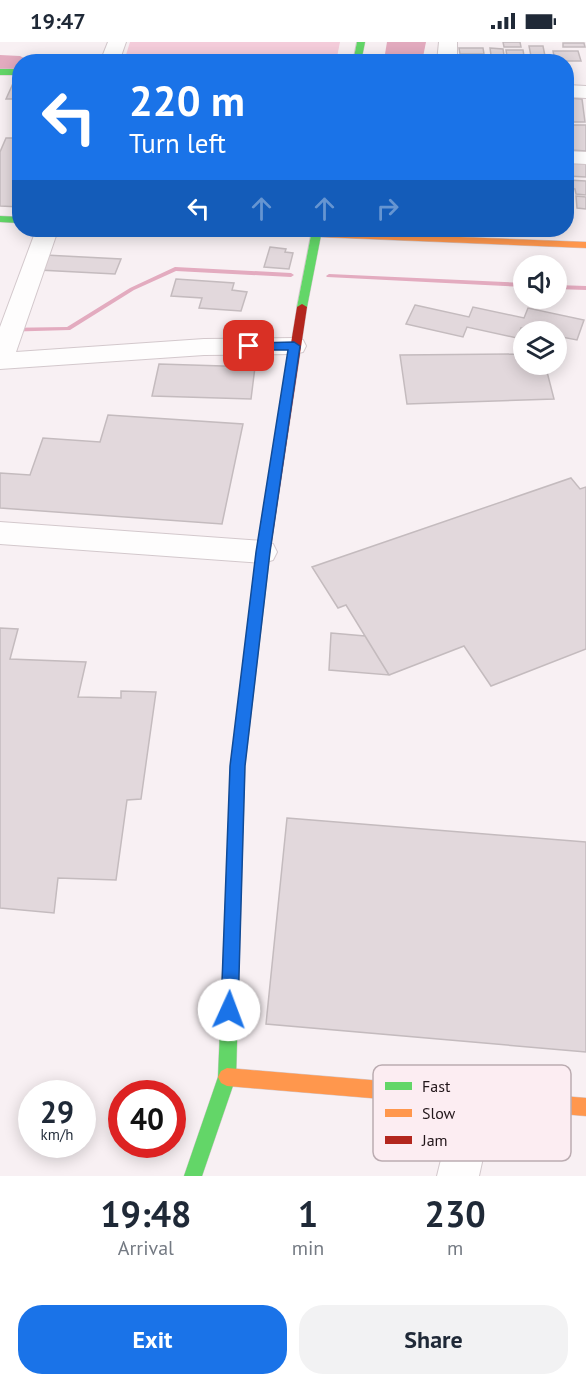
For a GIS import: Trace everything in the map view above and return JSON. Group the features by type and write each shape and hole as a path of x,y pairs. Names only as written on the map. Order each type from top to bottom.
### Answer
{"street":[{"path":"43,237 12,293 0,361 204,347 294,346"},
{"path":"193,1176 227,1077 238,766 263,552 294,346 315,237"},
{"path":"420,237 586,245"},
{"path":"0,533 263,552"},
{"path":"227,1077 373,1089"},
{"path":"571,1106 586,1107"},
{"path":"458,1176 461,1161"}],"shaded area":[{"path":"130,42 340,42 338,54 126,54"},
{"path":"387,42 426,42 424,54 385,54"}],"building":[{"path":"503,42 520,42 521,47 504,47"},
{"path":"563,43 584,43 585,47 563,47"},
{"path":"529,46 543,46 545,54 531,54"},
{"path":"459,48 483,48 484,54 460,54"},
{"path":"490,48 503,49 504,54 491,54"},
{"path":"506,50 523,50 524,54 507,54"},
{"path":"553,51 578,51 581,61 574,61 574,54 554,54"},
{"path":"12,86 12,99 6,99"},
{"path":"574,98 582,99 585,122 574,122"},
{"path":"574,125 586,125 586,151 574,150"},
{"path":"6,138 12,138 12,207 0,206 0,152"},
{"path":"574,160 586,161 586,177 574,176"},
{"path":"574,180 586,181 586,195 576,194"},
{"path":"576,196 586,197 586,209 577,208"},
{"path":"270,247 286,249 285,252 293,253 289,269 264,267"},
{"path":"45,255 121,259 115,274 39,270"},
{"path":"176,279 234,283 232,290 247,292 241,311 199,308 202,298 171,296"},
{"path":"415,305 469,317 473,307 524,318 528,309 533,309 584,320 577,340 567,338 567,321 513,321 513,337 467,327 463,337 406,324"},
{"path":"513,354 513,375 548,375 554,399 407,404 400,355"},
{"path":"159,364 255,367 251,399 152,396"},
{"path":"108,415 243,424 222,524 0,508 0,473 30,475 43,438 100,442"},
{"path":"571,478 580,489 586,487 586,649 491,686 464,646 389,675 346,605 338,608 312,567"},
{"path":"0,628 18,629 10,659 86,662 78,697 121,698 121,691 156,692 141,799 127,800 116,880 58,878 54,913 0,908"},
{"path":"331,633 365,636 389,675 329,670"},
{"path":"287,818 586,842 586,1052 266,1024"}],"waterway":[{"path":"0,64 12,65"},
{"path":"0,330 68,329 132,289 175,269 291,275"},
{"path":"329,276 513,284"},
{"path":"567,287 586,288"}],"traffic: fast":[{"path":"359,54 361,42"},
{"path":"0,72 12,72"},
{"path":"0,219 12,220"},
{"path":"302,307 316,237"},
{"path":"193,1176 227,1077 238,766 263,554"}],"traffic: slow":[{"path":"392,237 586,245"},
{"path":"227,1077 373,1089"},
{"path":"571,1106 586,1107"}],"traffic: jam":[{"path":"263,554 302,307"}],"route":[{"path":"229,1010 238,766 263,552 294,346 249,346"}]}
